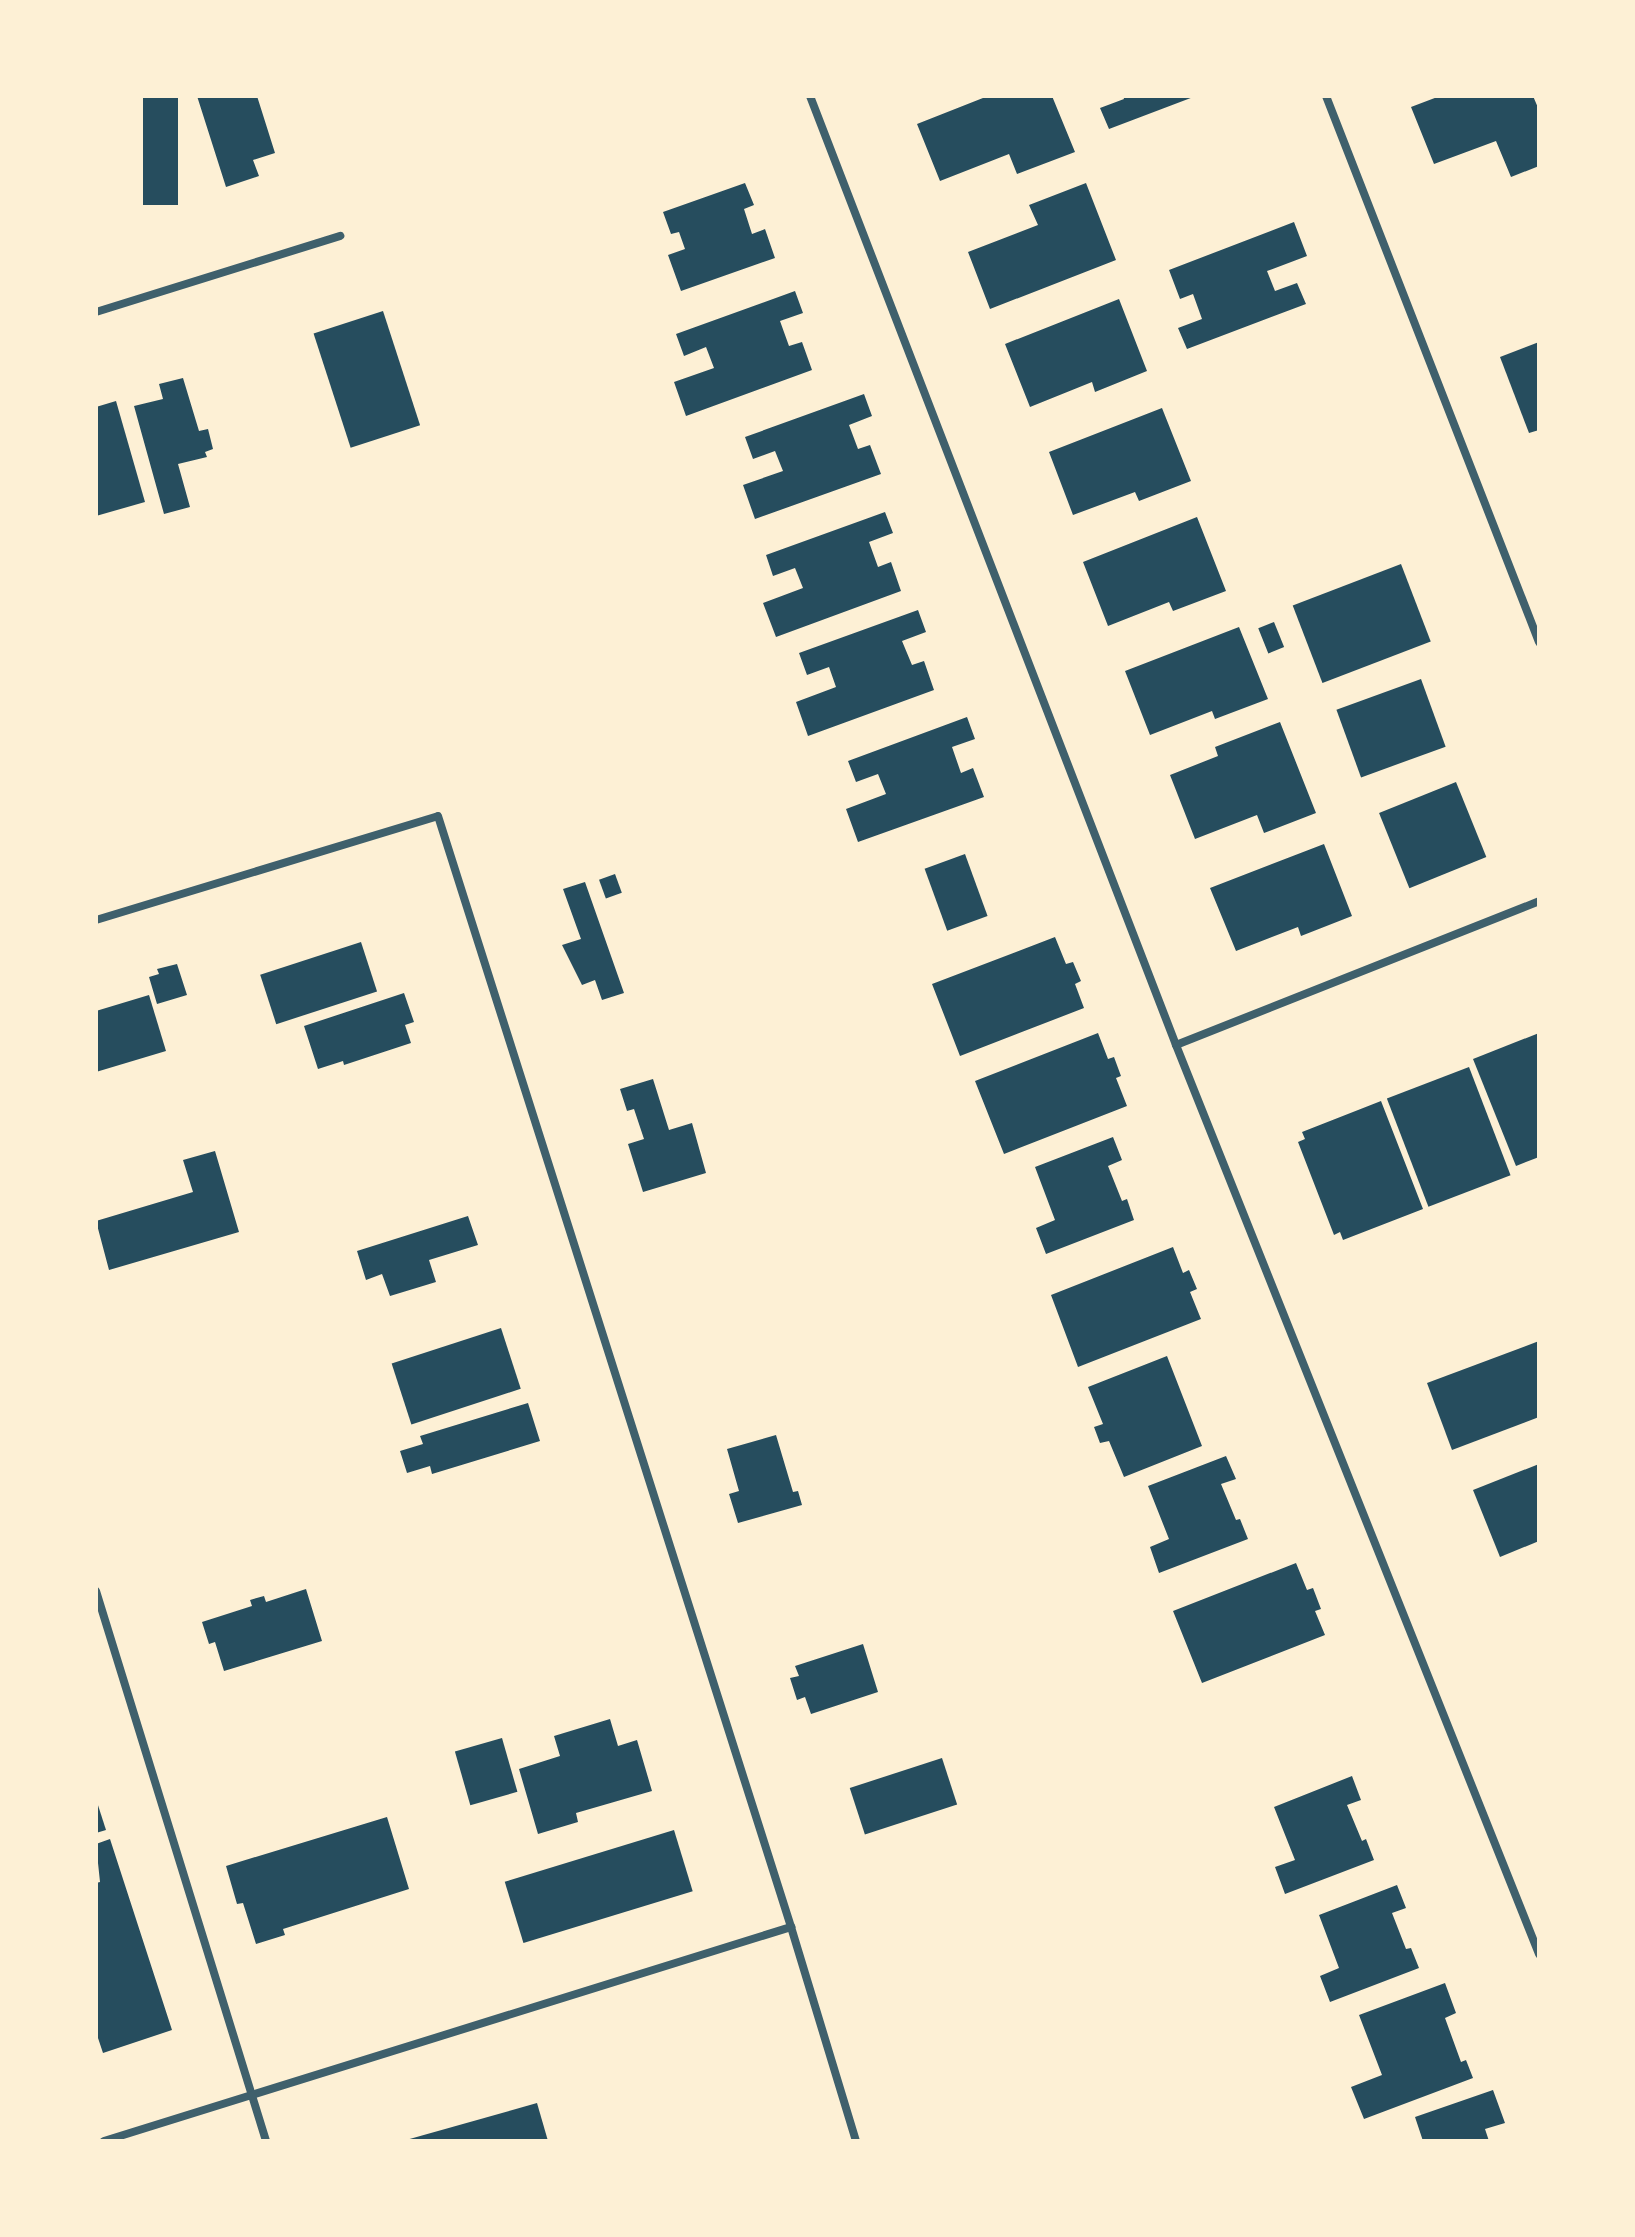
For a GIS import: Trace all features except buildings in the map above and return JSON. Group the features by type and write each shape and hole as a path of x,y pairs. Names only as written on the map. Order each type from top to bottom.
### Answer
{"street":[{"path":"810,96 1176,1045 1539,1954"},
{"path":"1326,96 1539,642"},
{"path":"96,312 340,236"},
{"path":"96,920 438,816 856,2141"},
{"path":"1176,1045 1539,901"},
{"path":"96,1591 266,2141"},
{"path":"104,2141 791,1927"}]}
